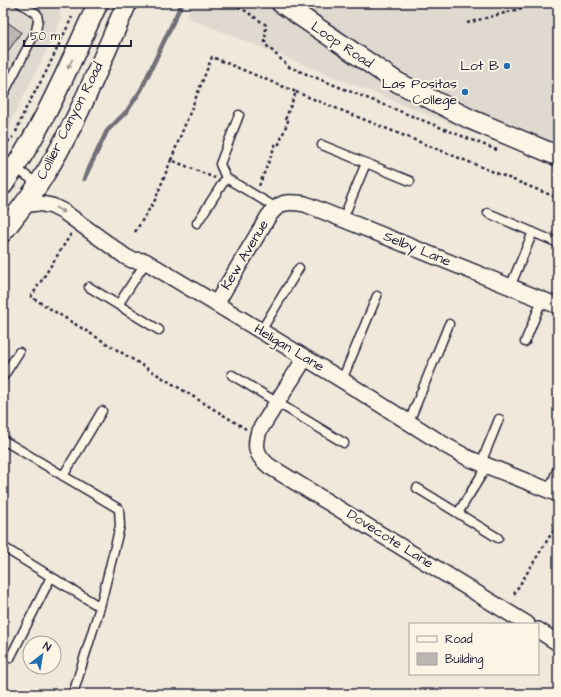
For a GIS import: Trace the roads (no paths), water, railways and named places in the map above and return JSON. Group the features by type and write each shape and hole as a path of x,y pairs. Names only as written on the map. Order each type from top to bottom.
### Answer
{"street":[{"name":"Collier Canyon Road","path":"3,185 9,163 45,117 98,3"},
{"name":"Collier Canyon Road","path":"3,232 38,184 68,132 126,3"},
{"name":"Loop Road","path":"280,3 397,82 470,119 558,156"},
{"name":"Selby Lane","path":"276,207 283,203 291,202 305,204 558,306"},
{"name":"Heligan Lane","path":"23,205 37,203 52,206 64,212 126,257 132,260 145,261 468,458 554,492"},
{"name":"Kew Avenue","path":"216,304 268,216 276,207"},
{"path":"277,403 305,358"},
{"name":"Dovecote Lane","path":"277,403 259,431 257,443 261,459 269,466 525,623"},
{"path":"539,631 558,643"}],"lane":[{"path":"3,95 36,31 38,20 37,14 20,3"},
{"path":"239,115 220,164 225,180 276,207"},
{"path":"322,145 410,181"},
{"path":"9,163 38,184"},
{"path":"343,219 366,163"},
{"path":"197,223 225,180"},
{"path":"488,213 558,243"},
{"path":"510,287 532,232"},
{"path":"118,305 145,261"},
{"path":"261,331 299,268"},
{"path":"89,287 159,330"},
{"path":"342,380 377,296"},
{"path":"525,342 542,300"},
{"path":"409,422 449,324"},
{"path":"3,377 19,352"},
{"path":"232,374 344,443"},
{"path":"63,476 102,411"},
{"path":"458,513 484,464 499,419"},
{"path":"3,440 119,509 120,526 100,607 73,694"},
{"path":"554,492 558,468"},
{"path":"417,488 498,538"},
{"path":"3,547 100,607"},
{"path":"10,658 51,577"}],"waterway":[{"path":"84,179 107,131 127,111 141,90 182,3"}],"place":[{"name":"Lot B","path":"507,66"},
{"name":"Las Positas College","path":"465,92"}]}
